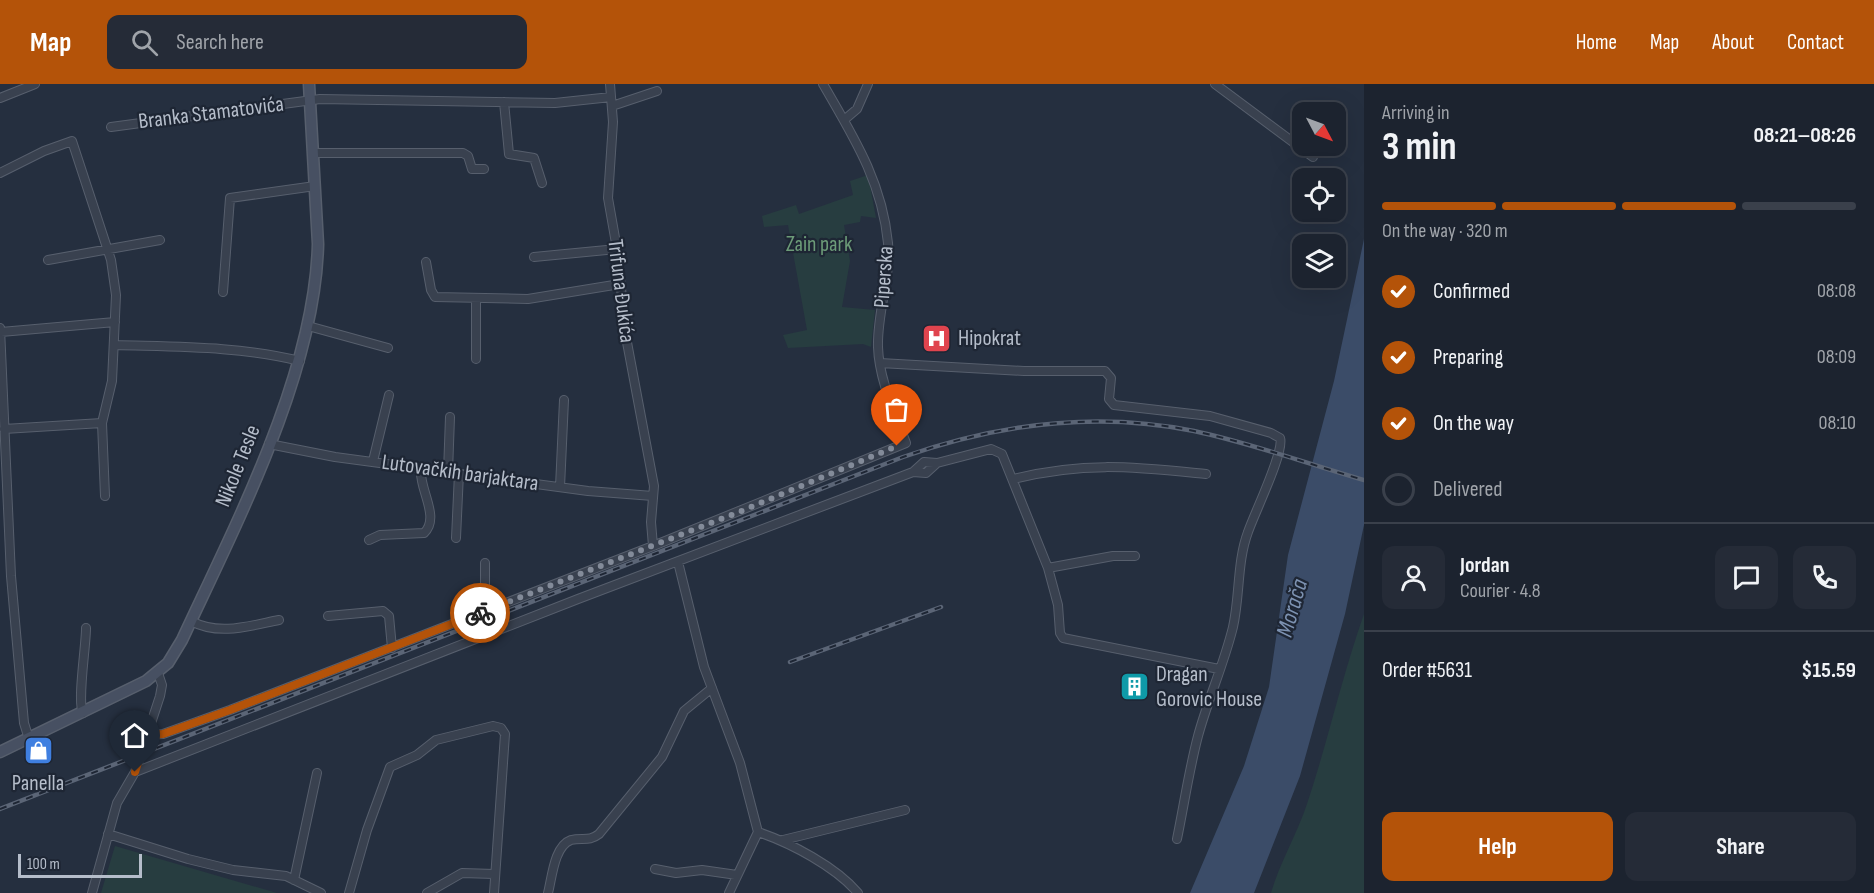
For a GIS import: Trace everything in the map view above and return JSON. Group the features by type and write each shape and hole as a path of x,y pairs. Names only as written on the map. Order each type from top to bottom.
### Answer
{"street":[{"path":"0,98 35,84"},
{"name":"Nikole Tesle","path":"0,752 158,674 177,650 191,621 269,444 300,361 308,326 318,266 309,84"},
{"name":"Trifuna Đukića","path":"610,84 608,198 617,249 626,337 654,486 652,546"},
{"name":"Piperska","path":"147,735 163,734 392,648 906,446 880,363 878,347 888,261 885,226 868,162 823,84"},
{"path":"844,120 857,109 868,84"},
{"path":"1215,84 1313,157"},
{"name":"Branka Stamatovića","path":"111,127 310,100 611,102 657,91"},
{"path":"504,102 509,154 534,158 542,183"},
{"path":"0,173 44,151 72,141 108,249 116,295 112,381 102,423 105,496"},
{"path":"314,153 464,153 468,156 471,169 483,169"},
{"path":"224,292 230,198 315,186"},
{"path":"48,260 160,240"},
{"path":"534,257 617,249"},
{"path":"426,262 431,290 435,297 528,299 620,284"},
{"path":"476,299 476,359"},
{"path":"29,739 24,723 11,576 4,429 1,418 1,330 115,322"},
{"path":"308,326 388,348"},
{"path":"115,345 230,350 274,354 300,361"},
{"path":"880,363 1023,370 1105,371 1111,378 1109,399 1114,405 1210,416 1271,433 1280,438 1282,444 1276,465 1265,487 1246,538 1236,615 1227,652 1219,669 1198,737 1177,839"},
{"path":"373,461 389,395"},
{"path":"560,487 564,400"},
{"path":"448,472 450,417"},
{"path":"4,429 102,423"},
{"name":"Lutovačkih barjaktara","path":"269,444 335,458 373,461 560,487 653,496"},
{"path":"135,772 913,472 926,473 937,463 981,450 996,450 1002,454 1013,479 1048,568 1058,605 1060,633 1063,638 1219,669"},
{"path":"1013,479 1092,465 1206,474"},
{"path":"369,540 380,535 424,533 429,528 431,519 423,492 422,468"},
{"path":"456,538 459,473"},
{"path":"0,504 8,510"},
{"path":"1048,568 1113,556 1135,556"},
{"path":"678,562 704,667 740,763 759,832 729,893"},
{"path":"485,563 485,611"},
{"path":"0,576 11,576"},
{"path":"328,616 383,611 389,616 392,648"},
{"path":"191,621 203,627 229,630 279,620"},
{"path":"83,713 79,702 86,660 86,628"},
{"path":"92,893 117,803 135,772 161,690 158,674"},
{"path":"548,893 558,853 565,844 569,840 588,840 599,834 662,757 684,711 712,688"},
{"path":"349,893 367,830 390,766 417,755 443,738 493,726 501,728 505,734 494,893"},
{"path":"294,880 317,773"},
{"path":"783,840 905,810"},
{"path":"759,832 783,840 848,882 858,893"},
{"path":"108,834 233,870 276,873 321,893"},
{"path":"655,869 676,873 702,870 737,875"},
{"path":"427,893 462,873 494,874"}],"green space":[{"name":"Zain park","path":"868,175 876,218 861,216 860,222 844,225 850,261 842,307 875,310 871,347 863,344 788,348 783,335 807,330 788,225 764,227 762,216 796,205 799,214 853,195 850,181"},
{"path":"1364,614 1364,893 1271,893 1307,804"},
{"path":"115,846 277,893 101,893"}],"water":[{"name":"Morača","path":"1364,239 1364,525 1345,614 1300,776 1254,893 1190,893 1244,766 1269,687 1288,555 1334,381"}],"railway":[{"path":"0,809 903,457 974,436 1047,424 1120,422 1157,425 1237,441 1364,480"},
{"path":"790,662 941,607"}],"way so far":[{"path":"480,613 739,512 897,446"}],"place":[{"name":"Hipokrat","path":"937,338"},
{"name":"Dragan Gorovic House","path":"1135,687"},
{"name":"Panella","path":"38,751"}],"route":[{"path":"135,772 147,735 163,734 230,710 480,613"}]}
